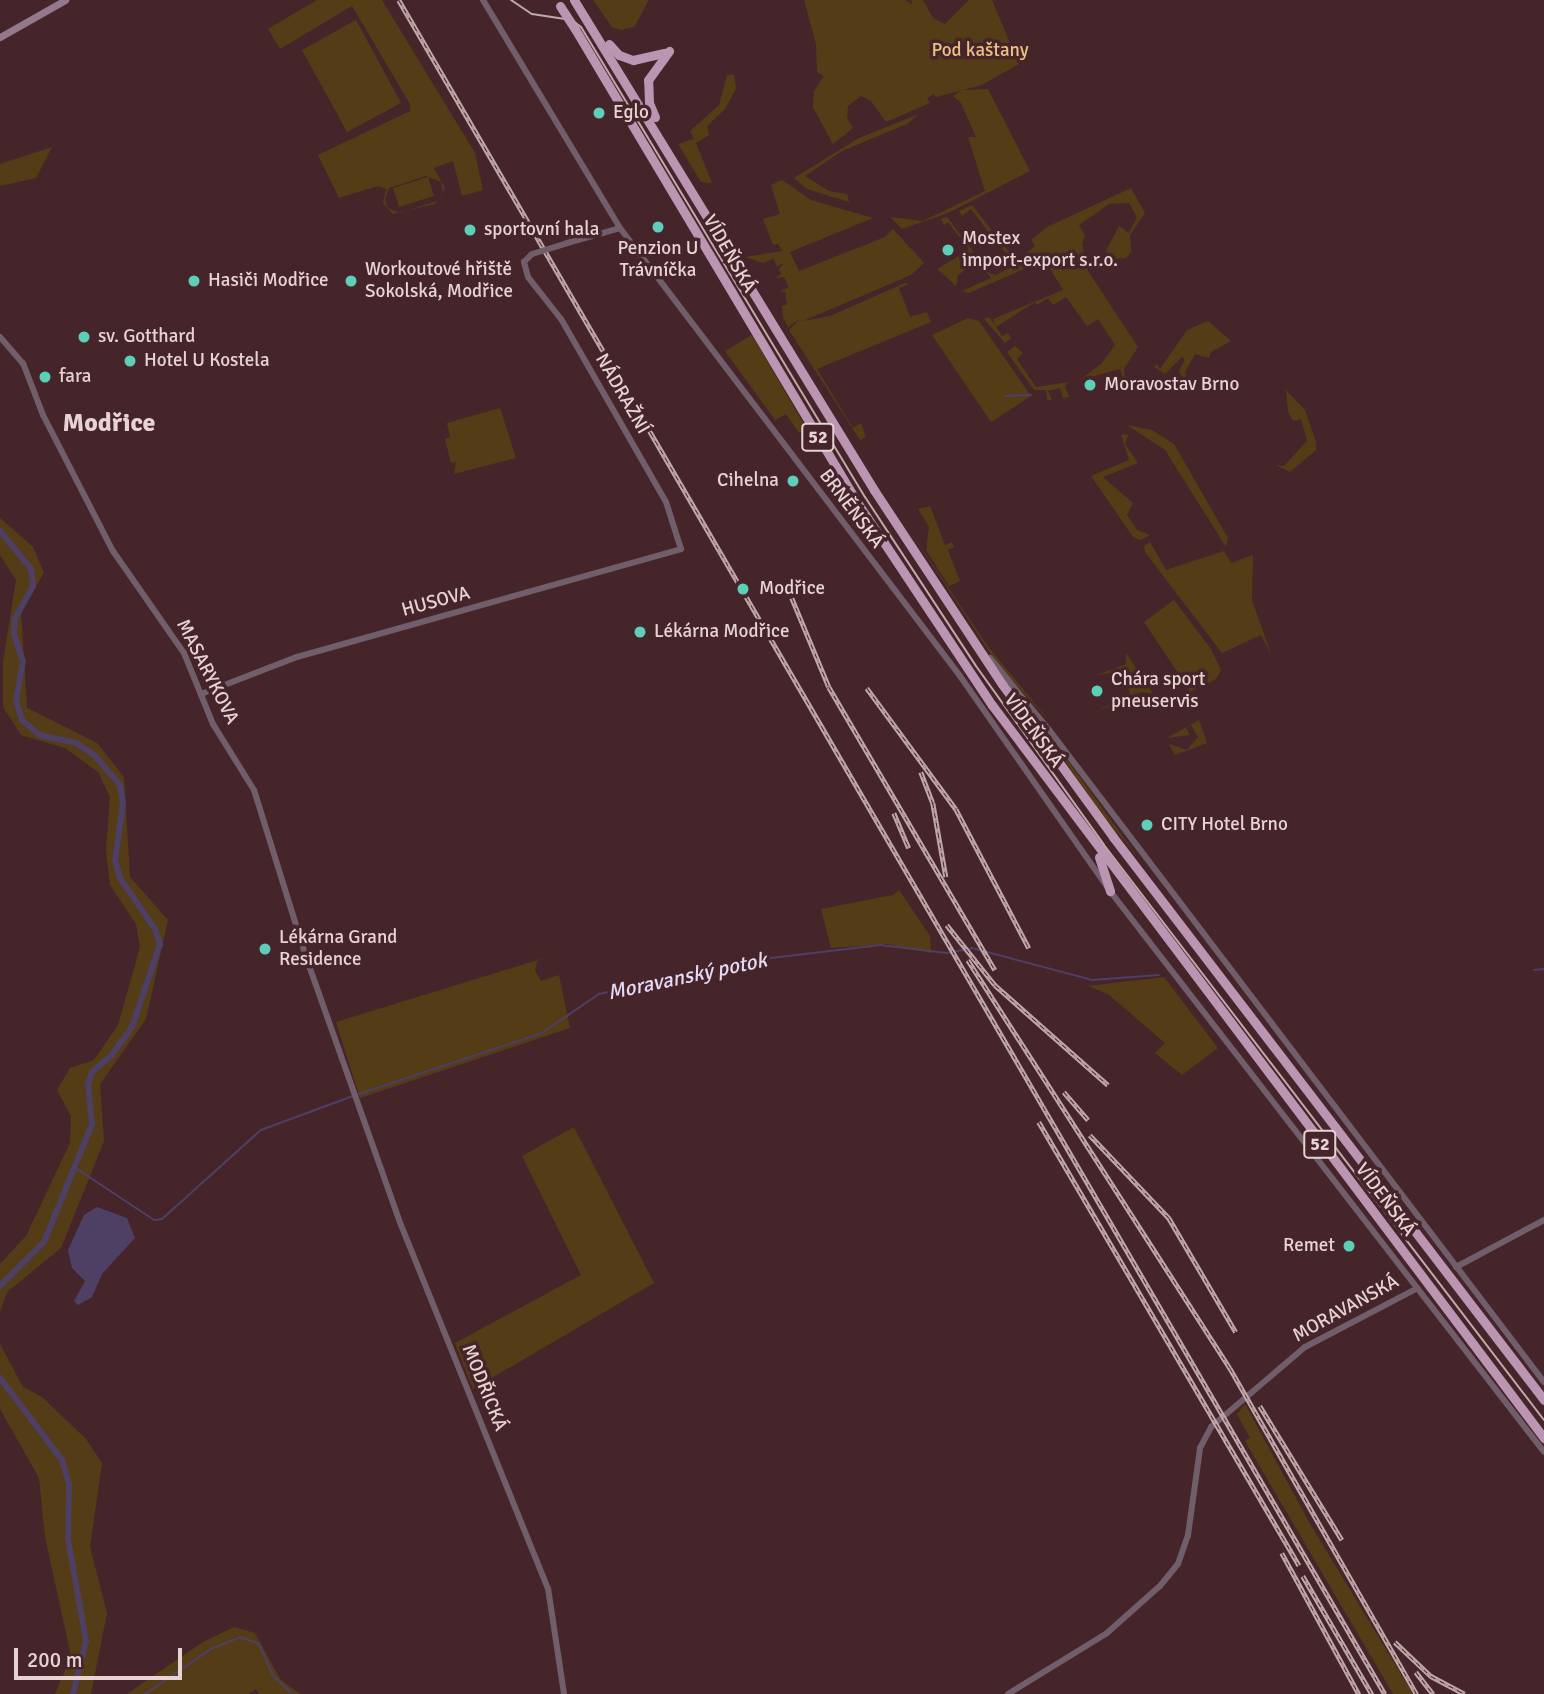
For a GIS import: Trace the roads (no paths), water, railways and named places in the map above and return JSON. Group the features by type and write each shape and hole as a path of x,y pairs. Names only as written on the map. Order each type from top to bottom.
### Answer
{"highway":[{"path":"575,0 665,139"},
{"name":"VÍDEŇSKÁ","path":"558,3 857,502 992,705 1097,849 1544,1438"},
{"path":"581,10 622,57 638,60 669,51 651,71 647,90 650,107 665,139"},
{"name":"VÍDEŇSKÁ","path":"665,139 867,479 970,634 1097,815 1544,1401"},
{"path":"1097,849 1110,891"}],"main road":[{"path":"0,37 65,0"}],"street":[{"name":"BRNĚNSKÁ","path":"483,0 620,229 960,676 1110,891"},
{"name":"NÁDRAŽNÍ","path":"620,229 532,254 525,260 528,276 561,319 666,502 681,549"},
{"name":"MASARYKOVA","path":"0,337 23,363 43,415 113,551 184,653 214,724 254,790 357,1099"},
{"name":"HUSOVA","path":"201,694 297,657 681,549"},
{"name":"VÍDEŇSKÁ","path":"970,634 1044,723 1544,1382"},
{"name":"VÍDEŇSKÁ","path":"1110,891 1544,1452"},
{"name":"MODŘICKÁ","path":"357,1099 410,1246 548,1588 564,1694"},
{"path":"1457,1267 1544,1220"},
{"name":"MORAVANSKÁ","path":"1008,1694 1107,1633 1160,1586 1178,1564 1188,1535 1199,1454 1208,1430 1305,1347 1418,1287"}],"waterway":[{"path":"1005,396 1031,395"},
{"path":"0,531 31,569 33,586 15,619 14,634 23,661 16,701 22,720 39,735 76,743 95,756 120,785 123,804 115,860 120,878 155,929 160,944 132,1027 112,1055 92,1072 88,1084 92,1124 44,1242 0,1286"},
{"name":"Moravanský potok","path":"359,1094 542,1033 599,994 771,958 880,945 947,953 972,948 1092,980 1159,975"},
{"name":"Moravanský potok","path":"1534,970 1544,969"},
{"name":"Moravanský potok","path":"77,1169 154,1220 162,1219 261,1130 353,1096"},
{"path":"0,1378 62,1460 69,1484 68,1539 86,1641 73,1694"},
{"path":"145,1694 211,1649 240,1637 259,1644 273,1676 292,1694"}],"tram line":[{"path":"511,0 532,14 572,20 581,27 865,497 976,666 1104,845 1544,1420"}],"railway":[{"path":"399,0 1385,1694"},
{"path":"792,598 829,687 995,970"},
{"path":"867,688 956,809 1029,948"},
{"path":"921,772 933,803 946,877"},
{"path":"894,813 909,848"},
{"path":"947,925 995,985 1108,1085"},
{"path":"968,960 1230,1368 1417,1694"},
{"path":"1064,1092 1088,1120"},
{"path":"1039,1122 1299,1565"},
{"path":"1090,1135 1169,1218 1236,1332"},
{"path":"1260,1406 1342,1540"},
{"path":"1282,1553 1359,1694"},
{"path":"1303,1576 1372,1694"},
{"path":"1395,1642 1431,1676 1465,1694"},
{"path":"1416,1672 1433,1694"}],"place":[{"name":"Eglo","path":"599,113"},
{"name":"Penzion U Trávníčka","path":"658,227"},
{"name":"sportovní hala","path":"470,230"},
{"name":"Mostex import-export s.r.o.","path":"948,250"},
{"name":"Hasiči Modřice","path":"194,281"},
{"name":"Workoutové hřiště Sokolská, Modřice","path":"351,281"},
{"name":"sv. Gotthard","path":"84,337"},
{"name":"Hotel U Kostela","path":"130,361"},
{"name":"fara","path":"45,377"},
{"name":"Moravostav Brno","path":"1090,385"},
{"name":"Cihelna","path":"793,481"},
{"name":"Modřice","path":"743,589"},
{"name":"Lékárna Modřice","path":"640,632"},
{"name":"Chára sport pneuservis","path":"1097,691"},
{"name":"CITY Hotel Brno","path":"1147,825"},
{"name":"Lékárna Grand Residence","path":"265,949"},
{"name":"Remet","path":"1349,1246"}],"district":[{"name":"Modřice","path":"109,424"}],"park label":[{"name":"Pod kaštany","path":"980,51"}]}
